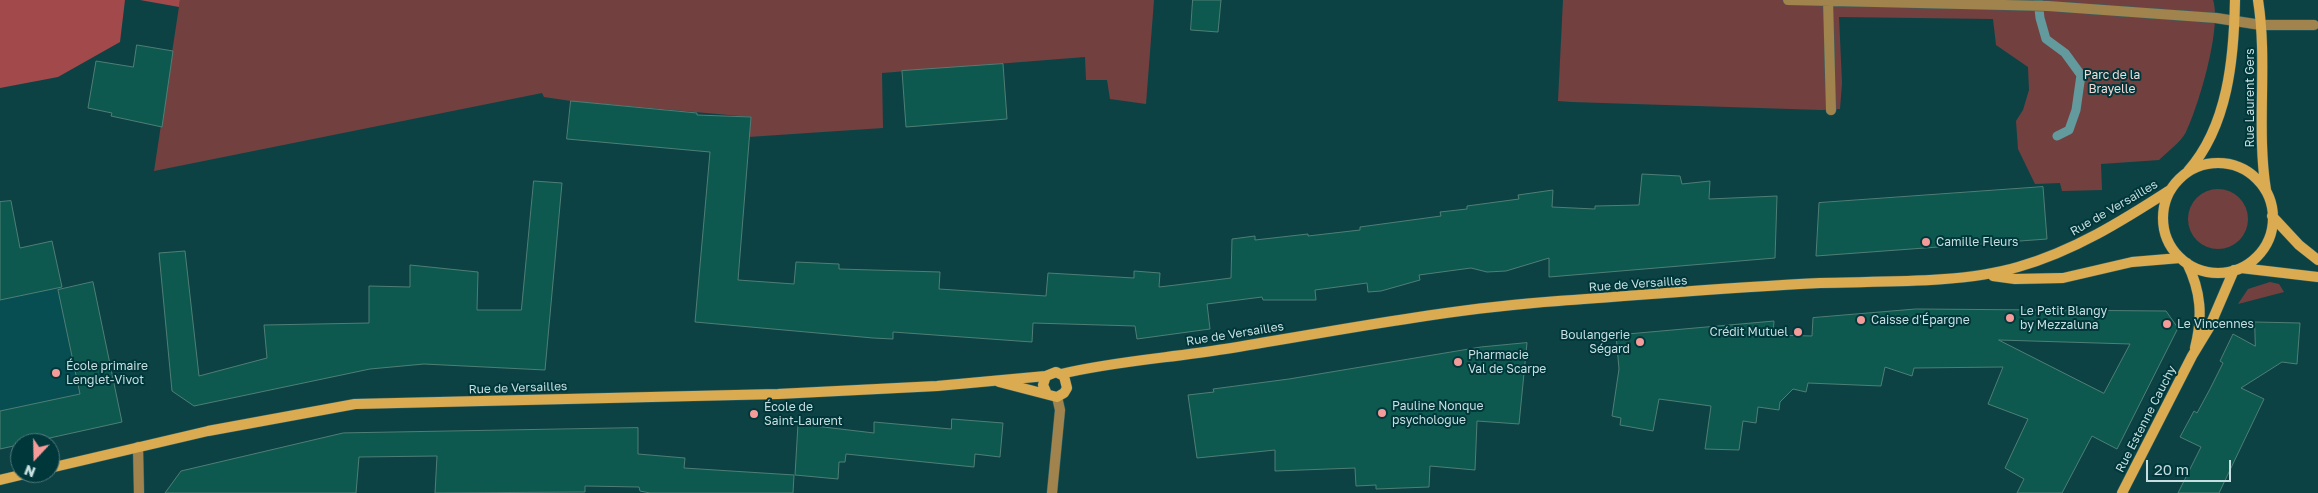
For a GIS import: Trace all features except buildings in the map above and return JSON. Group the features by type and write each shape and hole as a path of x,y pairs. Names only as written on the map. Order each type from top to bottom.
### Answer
{"street":[{"path":"1788,0 2048,6 2234,21 2261,25 2314,25"},
{"path":"1828,0 1831,110"},
{"name":"Rue Laurent Gers","path":"2185,174 2206,146 2222,106 2233,51 2235,0"},
{"name":"Rue Laurent Gers","path":"2258,0 2264,54 2262,154 2267,196"},
{"path":"2183,260 2171,246 2164,225 2163,211 2170,190 2185,174 2204,165 2231,166 2250,174 2260,184 2267,196 2272,216 2271,231 2262,250 2253,260 2238,269"},
{"name":"Rue de Versailles","path":"1061,374 1091,368 1223,350 1431,314 1556,301 1822,283 1984,275 2020,266 2068,249 2122,221 2170,190"},
{"path":"2272,216 2299,245 2318,260"},
{"path":"1984,275 2015,279 2063,278 2132,262 2183,260 2213,273 2238,269 2318,277"},
{"name":"Rue Estenne Cauchy","path":"2183,260 2196,281 2200,304 2198,336 2192,356"},
{"name":"Rue Estenne Cauchy","path":"2122,493 2238,269"},
{"name":"Rue de Versailles","path":"1068,385 1091,368"},
{"path":"1052,396 1064,393 1068,385 1061,374 1051,373 1046,376 1043,385 1060,410 1052,493"},
{"name":"Rue de Versailles","path":"60,466 138,447 354,404 778,394 937,386 1046,376"},
{"name":"Rue de Versailles","path":"993,380 1052,396"},
{"path":"138,447 139,493"}],"shaded area":[{"path":"0,0 125,0 120,42 58,77 0,88"},
{"path":"140,0 180,0 179,7"},
{"name":"École primaire Lenglet-Vivot","path":"17,234 27,281 31,280 24,247 52,241 62,289 93,282 122,422 78,432 72,405 26,433 10,433 10,443 0,449 0,237"}],"green space":[{"path":"180,0 1154,0 1146,104 1110,99 1107,80 1086,80 1085,57 882,73 883,128 748,137 751,117 571,101 544,97 542,93 154,171"},
{"name":"Parc de la Brayelle","path":"1563,0 2213,0 2215,12 2212,47 2203,85 2191,120 2181,139 2159,160 2101,164 2102,190 2062,191 2060,183 2035,184 2018,149 2016,121 2023,110 2029,90 2028,67 1996,45 1993,19 1839,17 1842,83 1840,109 1572,102 1558,101"},
{"path":"2212,189 2224,189 2235,194 2243,202 2248,213 2246,231 2235,244 2224,249 2212,249 2201,244 2193,236 2188,225 2188,213 2193,202 2201,194"},
{"path":"2270,282 2279,284 2284,292 2238,304 2248,289"}],"waterway":[{"path":"2038,0 2040,18 2046,39 2065,53 2081,75 2076,110 2069,130 2057,136"}],"place":[{"name":"Camille Fleurs","path":"1926,242"},
{"name":"Le Petit Blangy by Mezzaluna","path":"2010,318"},
{"name":"Caisse d'Épargne","path":"1861,320"},
{"name":"Le Vincennes","path":"2167,324"},
{"name":"Crédit Mutuel","path":"1798,332"},
{"name":"Boulangerie Ségard","path":"1640,342"},
{"name":"Pharmacie Val de Scarpe","path":"1458,362"},
{"name":"École primaire Lenglet-Vivot","path":"56,373"},
{"name":"Pauline Nonque psychologue","path":"1382,413"},
{"name":"École de Saint-Laurent","path":"754,414"}]}
